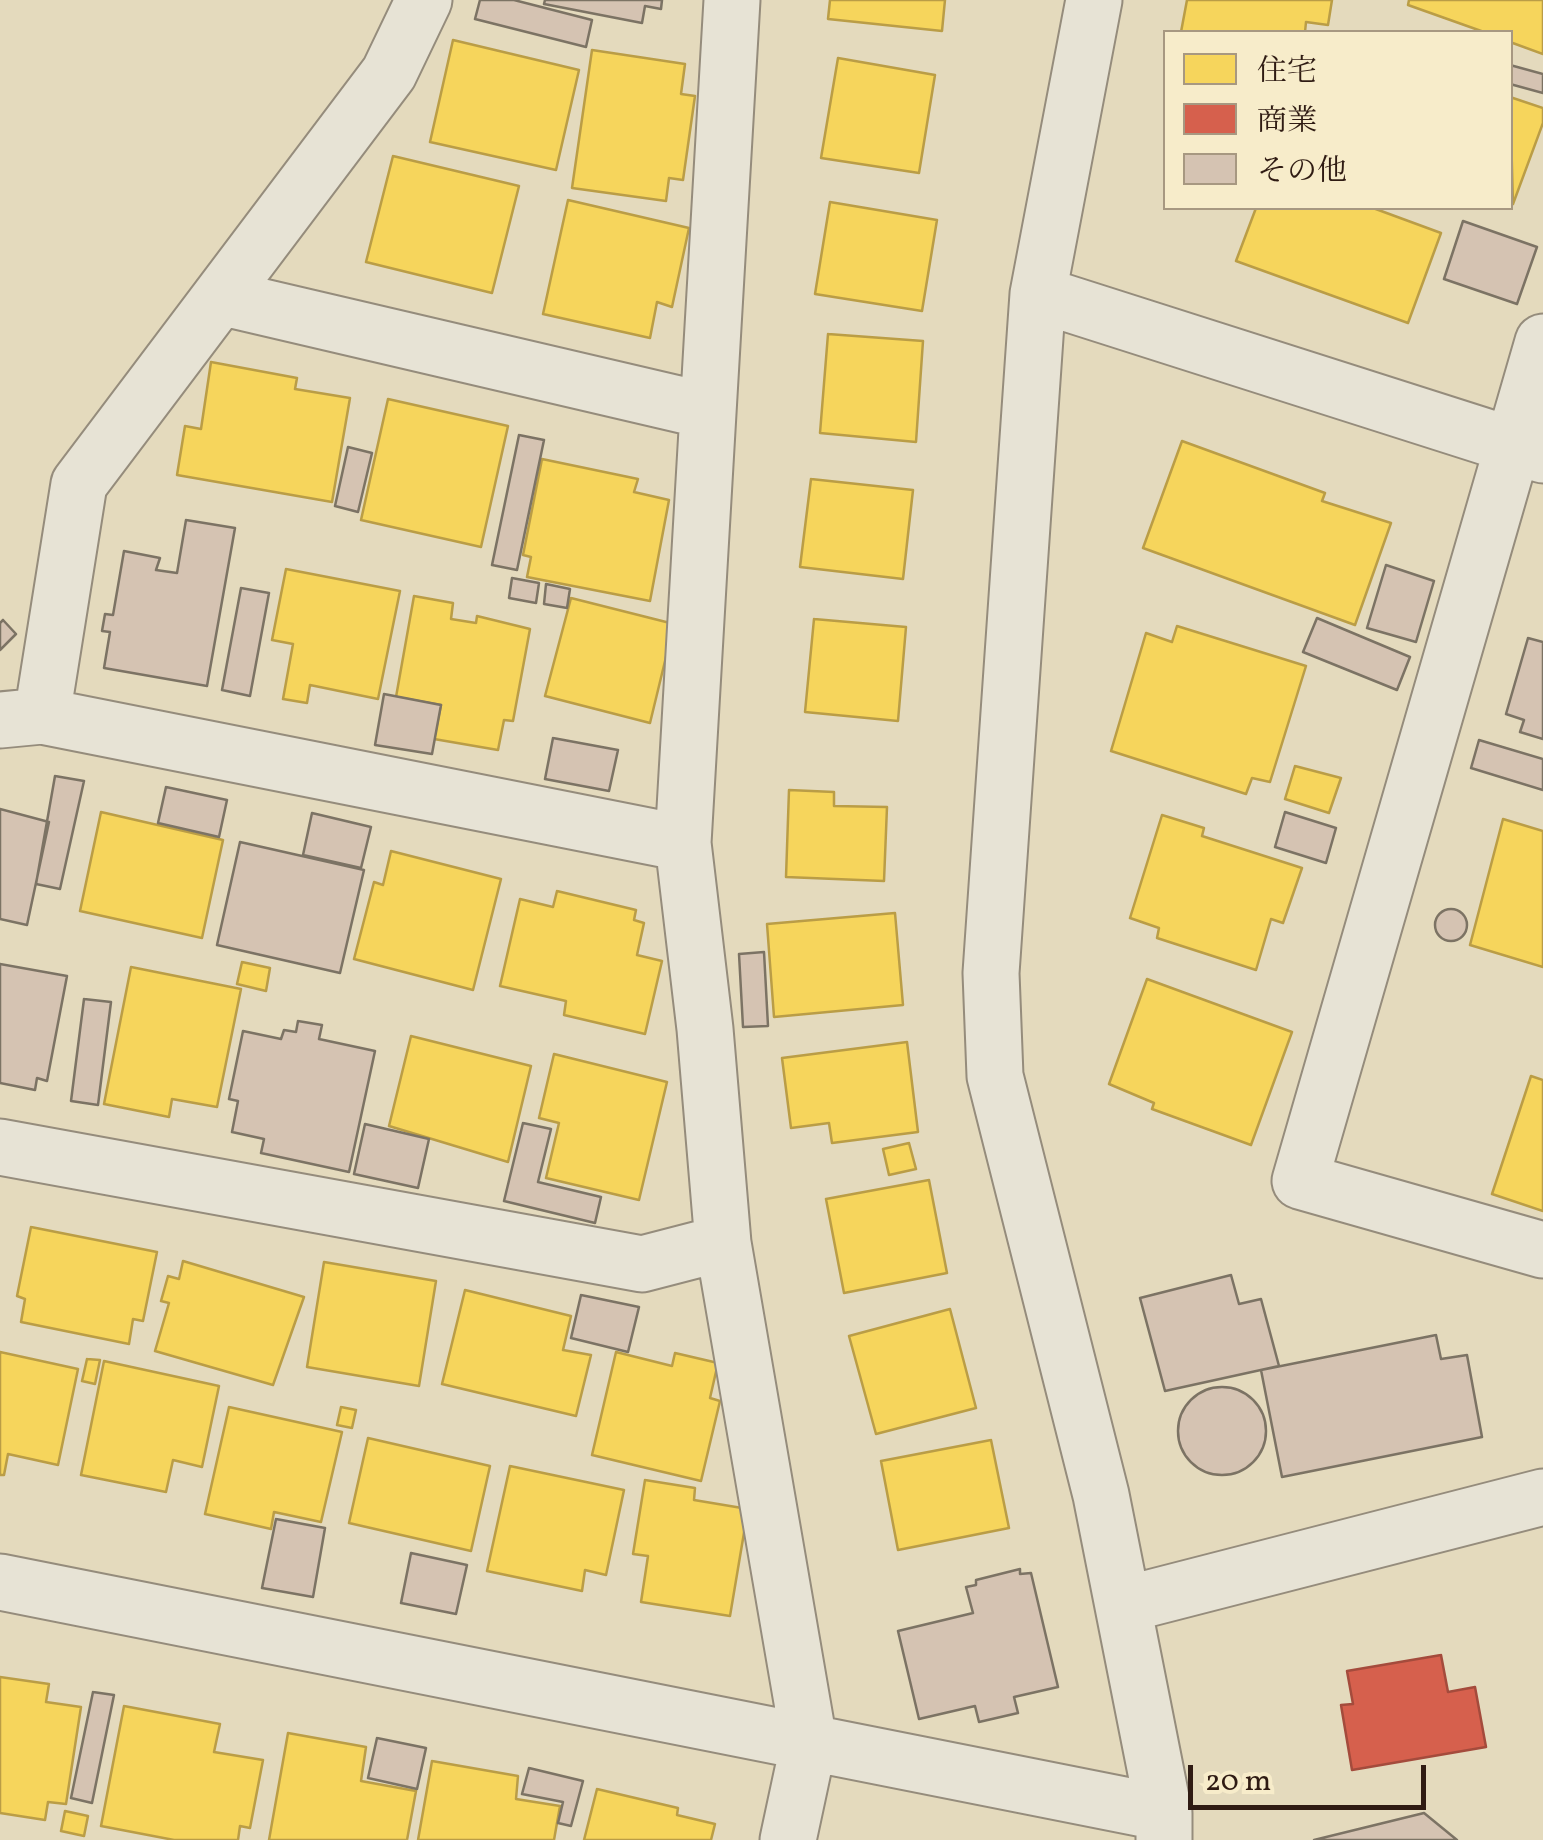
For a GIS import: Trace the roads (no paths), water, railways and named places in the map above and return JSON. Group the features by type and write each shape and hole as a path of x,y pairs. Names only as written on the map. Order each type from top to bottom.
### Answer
{"street":[{"path":"424,0 389,74 79,484 21,718 683,843"},
{"path":"732,0 683,843 706,1029 723,1243 810,1742 788,1840"},
{"path":"0,1582 810,1742 1164,1826 1100,1495 995,1076 991,973 1038,294 1094,0"},
{"path":"1038,294 1527,450"},
{"path":"220,297 708,411"},
{"path":"1543,342 1527,450 1300,1181 1543,1250"},
{"path":"0,1147 642,1264 723,1243"},
{"path":"1122,1605 1543,1497"}]}
